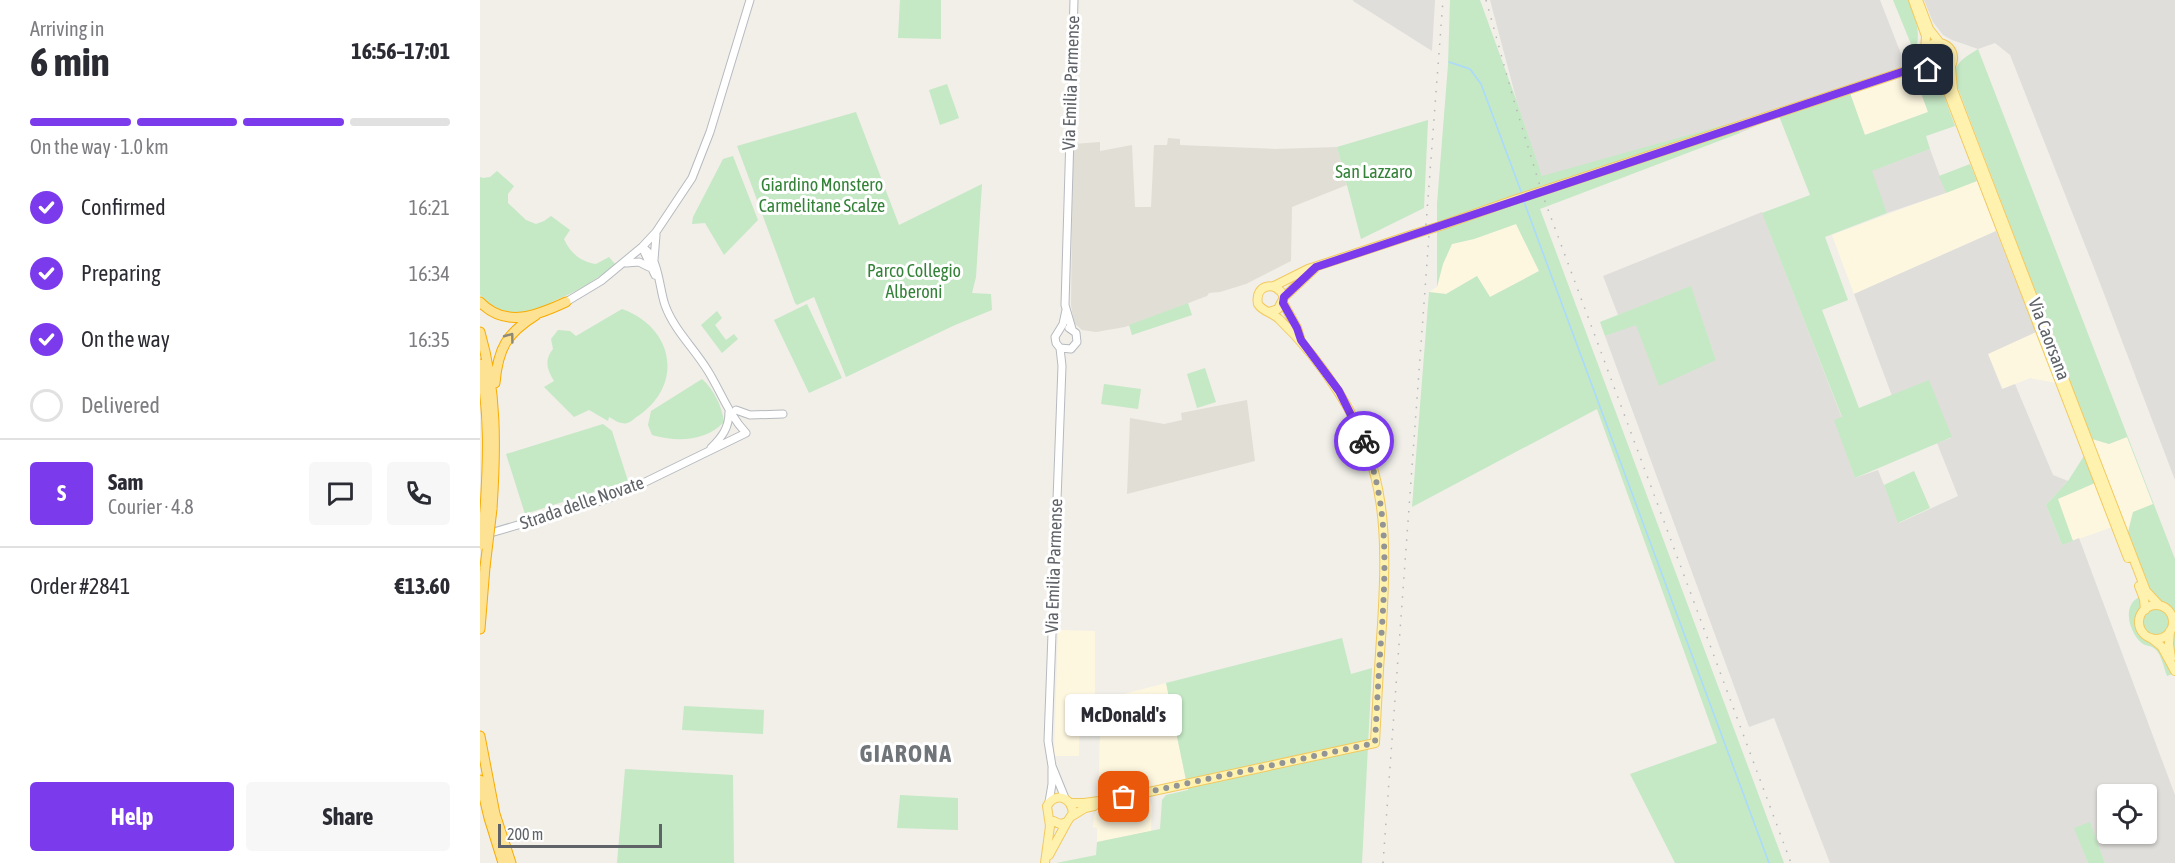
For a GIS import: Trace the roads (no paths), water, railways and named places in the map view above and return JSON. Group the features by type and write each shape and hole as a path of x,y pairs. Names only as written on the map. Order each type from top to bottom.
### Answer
{"highway":[{"path":"480,302 508,316 524,318 536,315"},
{"path":"494,411 497,366 500,352 509,336 520,325 536,315 566,302"},
{"path":"480,332 490,373 496,454 480,545"},
{"path":"480,364 487,412 488,454 488,509 480,629"},
{"path":"480,736 495,814 511,863"},
{"path":"480,780 503,863"}],"main road":[{"path":"1912,0 1926,36 1924,54 1931,72"},
{"path":"1918,0 1929,29 1940,43"},
{"path":"1049,819 1056,824 1070,819 1085,808 1121,798 1375,743 1385,558 1381,502 1372,463 1360,430 1339,391 1301,340 1275,315 1259,306 1257,295 1264,286 1274,286 1316,267 1905,71 1943,73 1951,67 1952,51 1945,44 1932,44 1905,71"},
{"name":"Via Caorsana","path":"1951,67 1953,90 2146,591 2159,605"},
{"name":"Via Caorsana","path":"1931,72 1946,87 2143,594 2145,610"},
{"path":"1269,312 1278,309 1316,267"},
{"path":"1274,286 1282,293 1301,340"},
{"path":"2159,605 2171,614 2173,624 2169,644 2174,668 2162,647 2145,635 2140,626 2140,616 2149,607 2159,605"},
{"path":"2150,637 2161,638 2170,631"},
{"path":"1045,862 1050,833 1046,811 1049,802 1056,798 1084,803 1121,798"},
{"path":"1045,862 1070,819 1073,809 1068,801"}],"street":[{"path":"566,302 623,263 642,247 656,232 692,178 710,132 750,0"},
{"name":"Via Emilia Parmense","path":"1049,802 1052,765 1048,741 1062,366 1060,348 1055,337 1061,329 1066,310 1074,0"},
{"path":"656,232 655,261 658,280 670,318 733,411 750,415 783,414"},
{"path":"642,247 655,261"},
{"path":"642,247 658,280"},
{"path":"623,263 639,262 646,264 652,270"},
{"name":"Via Emilia Parmense","path":"1062,366 1078,339 1066,310"},
{"path":"1061,329 1072,329"},
{"path":"1060,348 1071,349"},
{"path":"707,453 724,434 733,411"},
{"name":"Strada delle Novate","path":"480,536 607,499 707,453 747,433 733,411"},
{"name":"Via Emilia Parmense","path":"1052,765 1068,801"}],"waterway":[{"path":"1449,62 1470,69 1481,84 1522,194"},
{"path":"1523,199 1769,863"}],"railway":[{"path":"1426,225 1443,0"},
{"path":"1486,0 1543,196 1791,863"},
{"path":"1383,863 1429,235"}],"place":[{"name":"McDonald's","path":"1124,797"}],"district":[{"name":"GIARONA","path":"906,754"}],"park label":[{"name":"San Lazzaro","path":"1374,172"},
{"name":"Giardino Monstero Carmelitane Scalze","path":"822,195"},
{"name":"Parco Collegio Alberoni","path":"914,281"}]}
